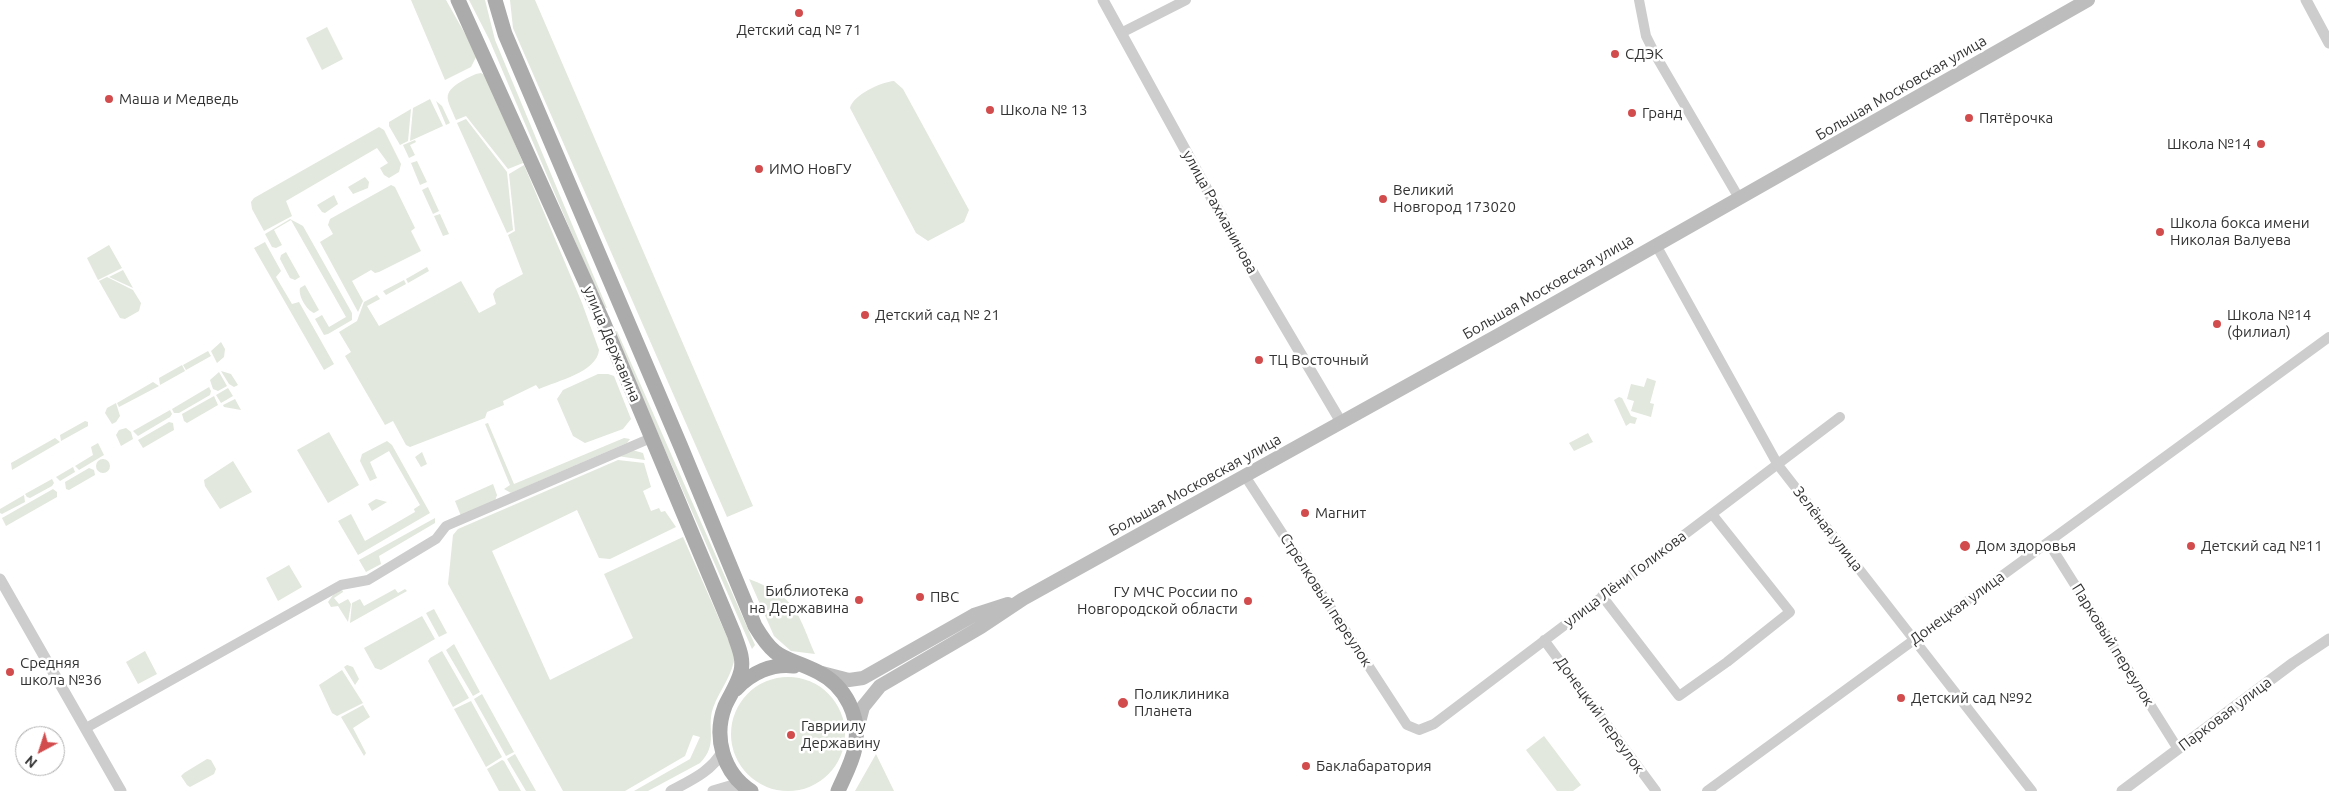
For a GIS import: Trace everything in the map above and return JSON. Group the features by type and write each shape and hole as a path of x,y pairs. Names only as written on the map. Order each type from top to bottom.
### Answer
{"main road":[{"name":"улица Державина","path":"458,0 602,319 734,634 742,658 741,672 722,716 720,728 722,752 729,769 749,790"},
{"name":"улица Державина","path":"495,0 505,34 755,626 766,645 780,658 810,669 839,687 847,698 855,717 857,738 851,762 838,791"},
{"name":"Большая Московская улица","path":"857,738 858,721 863,707 880,686 981,627 1023,599 1656,245 2088,0"},
{"path":"602,319 623,310"},
{"name":"Большая Московская улица","path":"810,669 849,680 863,678 974,615 1023,599"},
{"name":"улица Державина","path":"732,694 746,680 764,670 784,666 810,669"},
{"name":"улица Державина","path":"826,791 840,779 851,762"}],"street":[{"name":"улица Рахманинова","path":"1103,0 1250,266 1340,422"},
{"path":"1121,32 1143,24 1186,0"},
{"path":"1639,0 1646,36 1656,56 1739,198"},
{"path":"2306,0 2329,43"},
{"name":"Зелёная улица","path":"1656,245 1778,465 2032,791"},
{"name":"Донецкая улица","path":"1707,791 2329,337"},
{"name":"улица Лёни Голикова","path":"1407,725 1419,730 1428,727 1840,418"},
{"path":"86,728 341,585 368,580 436,539 446,526 651,438"},
{"name":"Стрелковый переулок","path":"1245,476 1407,725"},
{"path":"1602,596 1679,696 1727,662 1790,612 1712,514"},
{"name":"Парковый переулок","path":"2048,542 2178,749"},
{"path":"0,579 121,791"},
{"name":"Парковая улица","path":"2122,791 2293,663 2329,639"},
{"name":"Донецкий переулок","path":"1544,640 1656,791"},
{"path":"671,791 702,773 718,760 722,752"},
{"path":"713,791 730,786 749,790"}],"shaded area":[{"path":"411,0 446,0 477,55 471,67 445,80"},
{"path":"469,0 485,0 495,40 607,308 603,307 489,39"},
{"path":"510,0 535,0 753,506 727,517 513,28"},
{"path":"327,27 343,59 322,70 306,38"},
{"path":"481,73 486,76 523,163 508,169 466,116 456,120 449,102 448,94 455,86"},
{"path":"894,81 903,89 969,210 964,222 928,241 916,233 850,108 856,98 868,90"},
{"path":"430,99 443,126 410,141 413,108"},
{"path":"436,101 442,106 450,123 446,125"},
{"path":"411,109 408,141 400,145 389,126 389,122"},
{"path":"466,119 507,172 513,230 507,233 457,123"},
{"path":"379,127 384,130 401,164 399,172 389,178 384,175 380,168 388,163 377,148 286,201 292,216 264,231 252,209 251,202 254,198"},
{"path":"415,140 416,142 410,145 415,155 409,158 403,145"},
{"path":"417,161 427,182 420,185 411,163"},
{"path":"524,165 582,303 599,350 597,358 584,370 575,375 539,389 536,385 503,401 504,405 487,412 485,418 410,447 406,445 393,421 385,425 345,356 351,352 339,332 357,321 364,302 377,295 380,299 367,306 379,326 461,281 479,313 496,304 493,294 496,289 523,274 508,235 515,231 509,174"},
{"path":"365,177 369,182 368,188 353,194 348,187"},
{"path":"391,185 395,187 415,228 411,231 421,251 379,272 375,273 371,270 352,281 363,301 358,312 320,242 333,234 328,225 330,219"},
{"path":"428,187 439,211 433,214 422,190"},
{"path":"334,195 338,204 325,213 322,212 317,205"},
{"path":"440,214 449,234 443,236 434,216"},
{"path":"290,219 303,226 352,313 352,320 328,334 324,335 315,319 322,315 329,327 346,317 291,220 274,230 282,245 276,248 272,247 265,234"},
{"path":"265,242 281,271 276,277 292,304 299,302 334,364 324,370 254,248"},
{"path":"109,245 122,268 98,280 87,258"},
{"path":"286,252 300,277 295,280 290,278 280,259 281,255"},
{"path":"427,267 429,271 408,283 406,279"},
{"path":"123,270 133,288 109,277"},
{"path":"107,277 133,290 141,303 139,311 125,319 120,318 99,281"},
{"path":"404,280 406,284 386,295 383,291"},
{"path":"305,285 319,310 314,313 301,298 300,288"},
{"path":"617,331 755,645 752,649 614,333"},
{"path":"221,342 225,349 224,357 217,363 211,351"},
{"path":"208,351 211,356 186,370 183,365"},
{"path":"182,365 185,371 160,385 159,378"},
{"path":"221,371 231,374 238,385 234,387 229,384"},
{"path":"219,372 227,386 218,391 213,389 210,380"},
{"path":"598,374 614,376 631,419 623,429 585,443 573,436 557,399 563,390"},
{"path":"1647,378 1656,381 1650,403 1654,404 1651,417 1631,411 1634,401 1627,399 1631,384 1644,387"},
{"path":"153,382 159,386 119,407 117,403"},
{"path":"209,387 210,395 179,413 174,413 172,409"},
{"path":"228,388 233,396 221,403 216,395"},
{"path":"214,396 218,405 187,423 184,421 182,414"},
{"path":"1619,397 1622,398 1631,416 1637,418 1635,424 1630,423 1626,426 1614,400"},
{"path":"235,399 241,410 224,407 223,405"},
{"path":"116,403 120,416 112,424 105,413 107,408"},
{"path":"170,410 172,414 170,417 138,436 133,431"},
{"path":"85,421 88,422 88,426 61,441 60,435"},
{"path":"169,422 173,423 174,430 143,448 138,440"},
{"path":"488,423 514,484 624,438 630,439 627,443 511,493 504,489 510,485 485,424"},
{"path":"126,428 131,432 133,439 121,446 116,435 119,430"},
{"path":"329,432 359,485 328,503 297,450"},
{"path":"1588,433 1593,442 1574,451 1569,443"},
{"path":"55,438 60,442 12,470 11,463"},
{"path":"387,441 392,445 430,513 358,555 338,521 351,514 365,541 415,512 414,509 420,505 389,451 370,462 377,478 370,481 360,461 362,454"},
{"path":"98,443 104,455 79,470 75,466 93,455 91,447"},
{"path":"632,450 643,453 645,460 617,456"},
{"path":"422,452 427,464 421,467 415,457"},
{"path":"103,459 108,461 110,466 108,471 103,473 98,471 96,466 98,461"},
{"path":"618,460 644,463 651,487 643,491 651,511 659,508 661,512 665,511 676,527 610,559 599,558 577,510 492,551 550,680 633,638 604,574 683,537 735,655 734,662 713,708 711,716 711,743 706,756 700,763 648,791 634,791 690,759 700,737 693,735 685,756 625,791 563,791 448,584 453,535 458,529"},
{"path":"233,461 252,492 220,509 205,486 204,480"},
{"path":"73,467 75,472 60,481 56,477"},
{"path":"89,468 94,470 95,475 69,490 66,489 65,482"},
{"path":"52,479 54,483 52,486 30,498 25,494"},
{"path":"493,484 497,495 495,501 461,516 455,501"},
{"path":"53,489 57,492 57,497 6,526 2,518"},
{"path":"24,495 25,502 2,514 0,513 0,509"},
{"path":"376,499 387,502 372,511 368,504"},
{"path":"435,518 435,523 379,556 381,564 366,572 359,560"},
{"path":"289,565 302,587 278,601 266,578"},
{"path":"749,579 777,592 786,599 799,616 815,654 791,651 774,636"},
{"path":"342,589 343,592 334,598 339,604 348,599 351,604 348,622 338,606 331,607 328,602 333,595"},
{"path":"395,589 398,593 405,589 407,591 350,623 352,603 360,599 364,606"},
{"path":"434,609 447,633 439,637 426,613"},
{"path":"422,616 435,639 381,670 375,668 364,648"},
{"path":"454,644 480,692 473,696 446,650"},
{"path":"145,651 157,674 138,684 126,662"},
{"path":"442,651 469,698 453,707 428,661"},
{"path":"347,665 353,667 359,679 355,685 344,667"},
{"path":"342,670 363,703 337,716 332,713 319,685"},
{"path":"788,677 810,681 828,694 841,712 845,734 841,756 828,774 810,787 788,791 766,787 748,774 735,756 731,734 735,712 748,694 766,681"},
{"path":"482,694 514,752 506,756 474,699"},
{"path":"471,701 502,757 486,767 454,709"},
{"path":"363,705 370,717 353,728 366,753 364,756 341,717"},
{"path":"1544,736 1581,785 1573,791 1557,791 1526,750"},
{"path":"515,754 536,791 526,791 507,759"},
{"path":"876,754 894,791 855,791"},
{"path":"207,759 211,760 216,769 214,774 190,787 187,785 181,776"},
{"path":"502,760 521,791 499,791 487,769"}],"place":[{"name":"Детский сад № 71","path":"799,13"},
{"name":"СДЭК","path":"1615,54"},
{"name":"Маша и Медведь","path":"109,99"},
{"name":"Школа № 13","path":"990,110"},
{"name":"Гранд","path":"1632,113"},
{"name":"Пятёрочка","path":"1969,118"},
{"name":"Школа №14","path":"2261,144"},
{"name":"ИМО НовГУ","path":"759,169"},
{"name":"Великий Новгород 173020","path":"1383,199"},
{"name":"Школа бокса имени Николая Валуева","path":"2160,232"},
{"name":"Детский сад № 21","path":"865,315"},
{"name":"Школа №14 (филиал)","path":"2217,324"},
{"name":"ТЦ Восточный","path":"1259,360"},
{"name":"Магнит","path":"1305,513"},
{"name":"Дом здоровья","path":"1965,546"},
{"name":"Детский сад №11","path":"2191,546"},
{"name":"ПВС","path":"920,597"},
{"name":"Библиотека на Державина","path":"859,600"},
{"name":"ГУ МЧС России по Новгородской области","path":"1248,601"},
{"name":"Средняя школа №36","path":"10,672"},
{"name":"Детский сад №92","path":"1901,698"},
{"name":"Поликлиника Планета","path":"1123,703"},
{"name":"Гавриилу Державину","path":"791,735"},
{"name":"Баклабаратория","path":"1306,766"}]}
